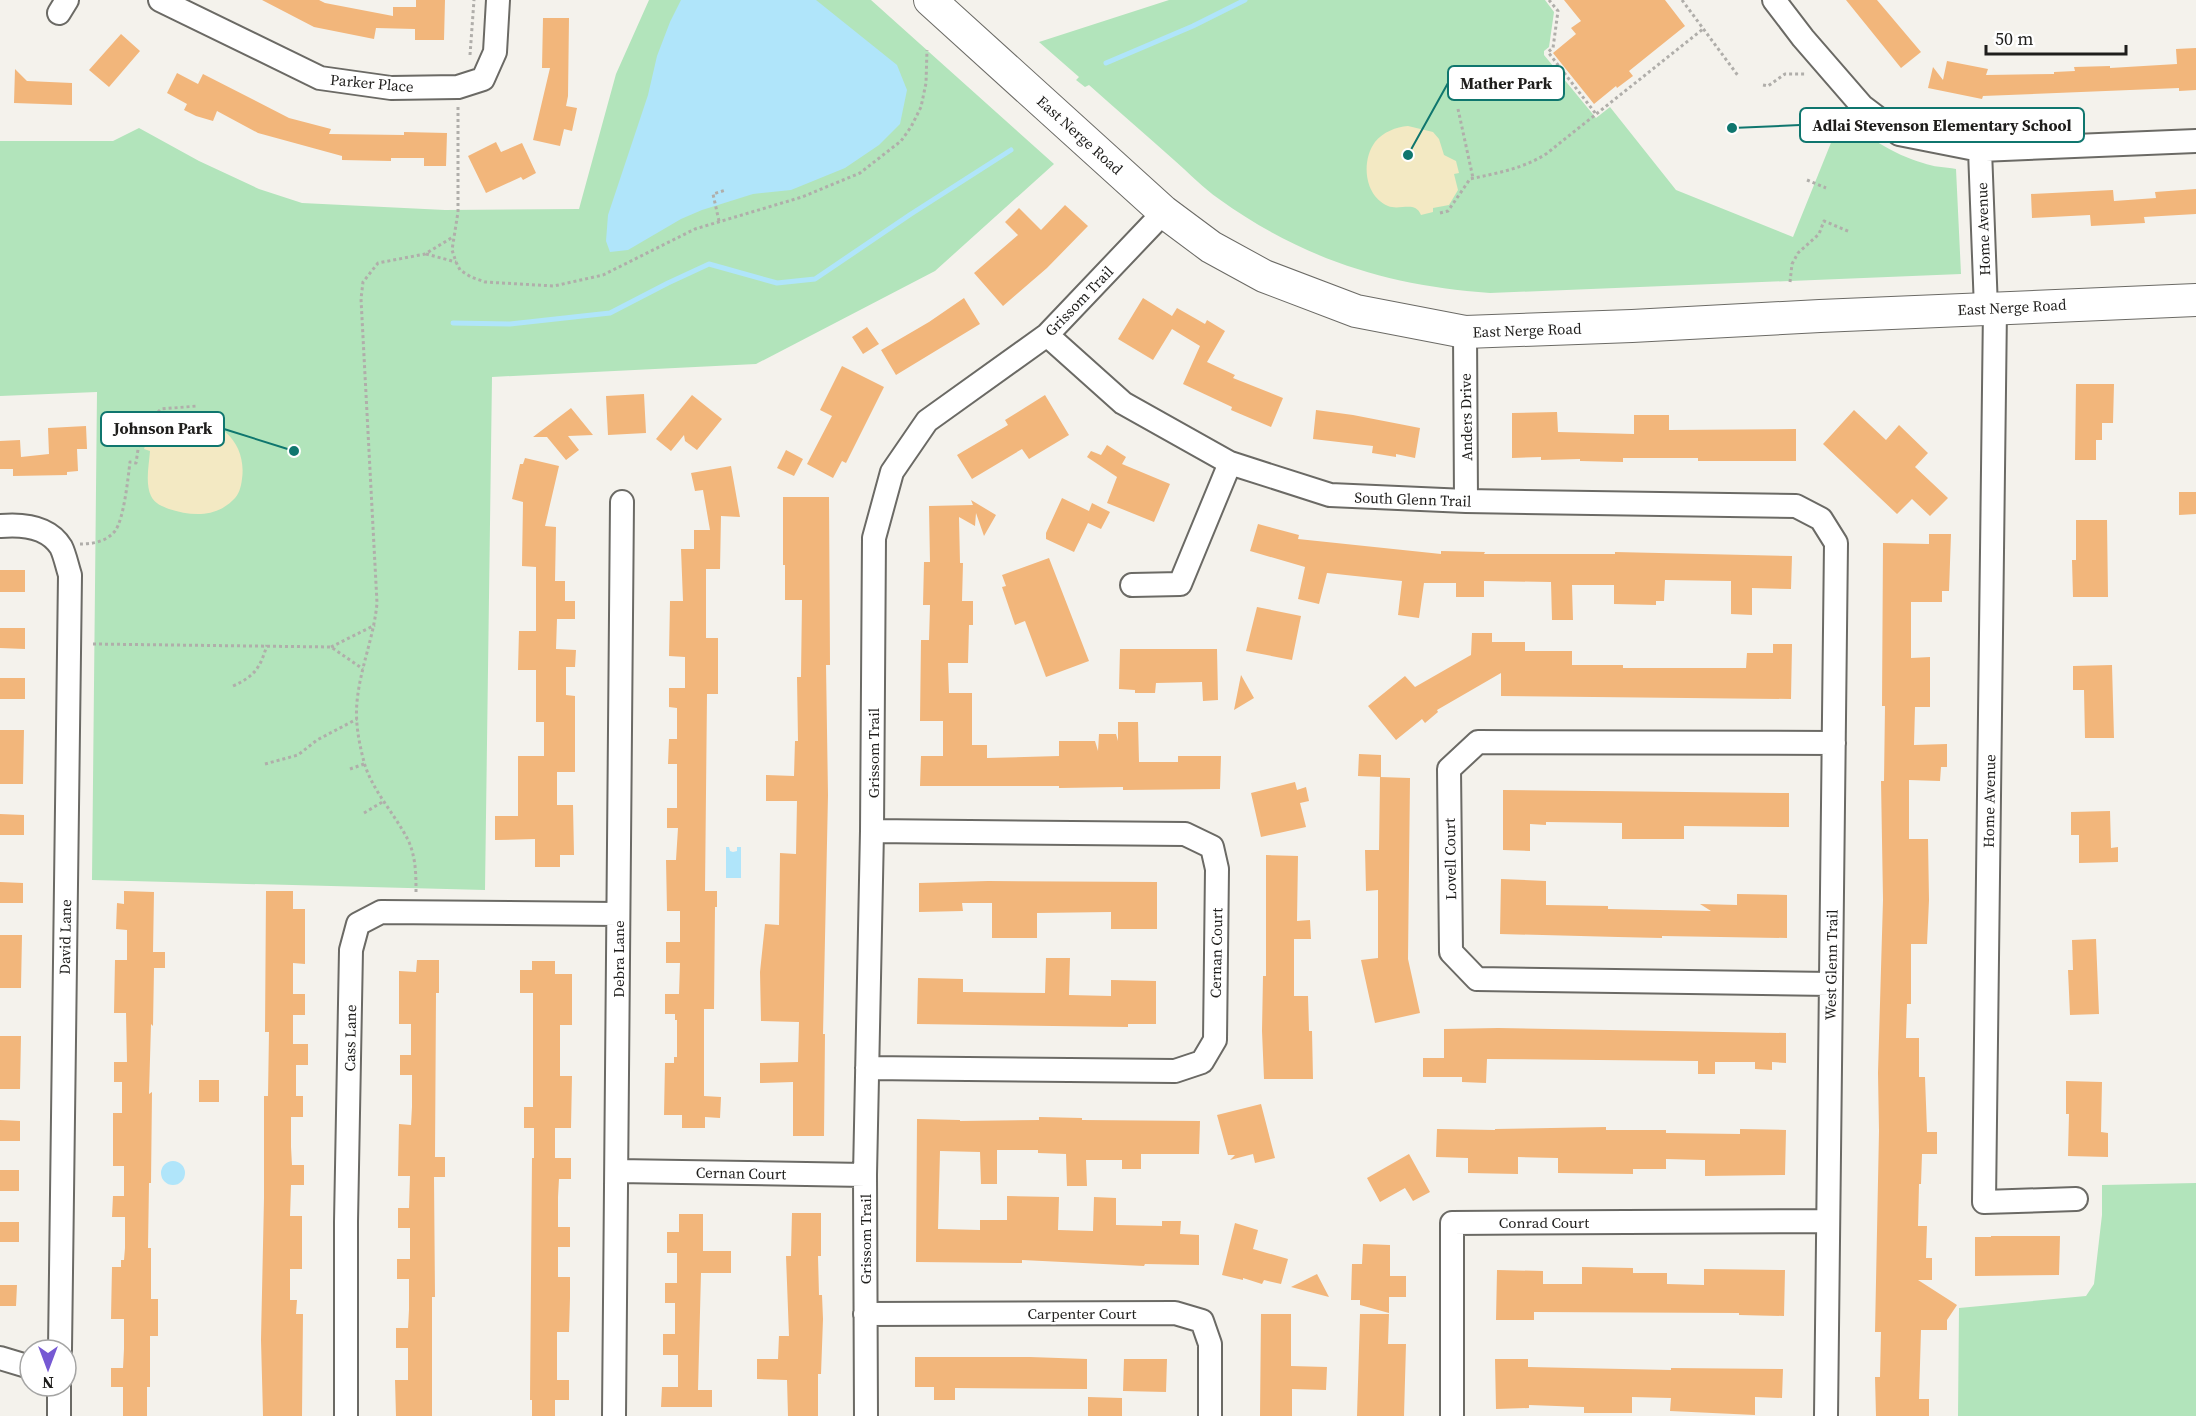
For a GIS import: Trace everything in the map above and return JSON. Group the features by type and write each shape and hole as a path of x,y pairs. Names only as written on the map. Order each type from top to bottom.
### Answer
{"main road":[{"name":"East Nerge Road","path":"930,0 1164,212 1212,246 1264,276 1356,311 1465,332 1632,327 1990,308 2196,300"}],"street":[{"name":"Parker Place","path":"160,0 320,78 392,87 458,87 483,80 495,52 498,0"},
{"path":"1774,0 1803,38 1862,106 1899,134 1980,150 2196,141"},
{"name":"Home Avenue","path":"1980,150 1990,308 1984,1202 2076,1199"},
{"name":"Grissom Trail","path":"866,1416 865,1175 872,831 874,538 892,472 927,421 1047,335 1164,212"},
{"name":"Anders Drive","path":"1465,332 1467,501"},
{"name":"South Glenn Trail","path":"1047,335 1123,403 1230,463 1330,495 1467,501 1796,506 1821,519"},
{"path":"1132,585 1180,584 1230,463"},
{"name":"Debra Lane","path":"614,1416 622,502"},
{"name":"West Glenn Trail","path":"1821,519 1836,543 1826,1416"},
{"path":"0,525 20,525 54,539"},
{"name":"David Lane","path":"54,539 70,575 60,1338"},
{"name":"Lovell Court","path":"1831,984 1477,979 1451,952 1449,769 1478,742 1834,743"},
{"name":"Cernan Court","path":"867,1068 1175,1071 1203,1062 1215,1040 1217,869 1212,848 1185,834 872,831"},
{"name":"Cass Lane","path":"346,1416 346,1222 351,950 358,924 381,912 618,914"},
{"name":"Cernan Court","path":"617,1171 865,1175"},
{"name":"Conrad Court","path":"1452,1416 1452,1223 1828,1221"},
{"name":"Carpenter Court","path":"865,1314 1175,1313 1202,1321 1210,1344 1210,1416"},
{"path":"0,1358 18,1363"},
{"path":"59,1398 59,1416"}],"path":[{"path":"474,0 469,64 458,87 458,212 452,250 460,270 485,282 554,286 603,275 695,229 802,197 860,173 901,141 911,128 921,107 926,83 927,50"},
{"path":"1549,0 1558,11 1553,48 1548,52 1596,114"},
{"path":"1682,0 1739,77"},
{"path":"1440,213 1448,212 1470,179 1531,164 1703,29"},
{"path":"1763,85 1768,86 1785,75 1812,74"},
{"path":"1458,109 1473,178"},
{"path":"1807,180 1826,188"},
{"path":"719,221 713,194 726,190"},
{"path":"1790,282 1792,264 1798,253 1819,234 1824,221 1850,232"},
{"path":"416,888 416,866 408,842 364,764 357,719 357,703 363,669 375,625 377,581 361,299 363,282 378,263 425,254 453,236"},
{"path":"425,254 456,262"},
{"path":"54,539 94,544 115,531 124,501 130,462 136,463 141,429 161,409 197,406"},
{"path":"93,644 331,647 375,625"},
{"path":"233,686 248,680 256,671 267,645"},
{"path":"331,647 363,669"},
{"path":"266,764 298,755 317,740 357,719"},
{"path":"350,769 364,764"},
{"path":"363,813 384,801"}],"green space":[{"path":"649,0 871,0 1054,164 935,271 756,364 492,377 485,890 92,880 97,392 0,396 0,141 113,141 139,128 199,161 259,189 302,203 445,210 579,209 616,74"},
{"path":"1169,0 1545,0 1554,12 1549,47 1544,51 1544,55 1596,118 1610,107 1676,190 1793,237 1843,113 1869,137 1890,149 1927,164 1956,169 1961,274 1490,293 1417,284 1348,266 1282,238 1219,199 1089,85 1085,87 1076,80 1079,77 1039,42"},
{"path":"2196,1183 2196,1416 1958,1416 1959,1308 2086,1296 2094,1284 2102,1215 2102,1185"}],"sand":[{"path":"1408,126 1433,132 1439,139 1444,155 1456,161 1459,173 1454,174 1458,190 1449,205 1433,208 1433,212 1421,215 1415,208 1388,206 1380,201 1374,194 1367,177 1368,159 1375,142 1390,131"},
{"path":"185,413 186,418 199,419 220,428 236,444 240,455 242,479 238,493 226,506 211,513 194,514 169,509 155,501 149,491 150,451 144,449 153,426 161,420 181,417 181,414"}],"water":[{"path":"681,0 816,0 897,65 907,90 900,124 879,145 845,168 791,190 753,194 702,210 681,219 628,250 610,252 606,241 608,215 648,95 657,56"},
{"path":"726,847 733,852 737,851 737,847 741,847 741,878 726,878"},
{"path":"173,1161 181,1165 185,1173 181,1181 173,1185 165,1181 161,1173 165,1165"}],"building":[{"path":"262,0 319,0 393,16 393,7 416,7 416,0 445,0 444,40 415,40 415,29 376,28 374,39 314,27"},
{"path":"1564,0 1665,0 1685,26 1629,71 1633,76 1594,104 1553,53 1576,34 1571,28 1581,21"},
{"path":"1846,0 1877,0 1921,52 1901,68"},
{"path":"543,18 569,18 566,106 577,108 572,131 564,129 560,146 533,140 550,68 542,68"},
{"path":"121,34 140,51 109,87 89,70"},
{"path":"2196,48 2196,90 2179,91 2179,88 1983,96 1982,99 1928,88 1933,67 1943,80 1947,61 1988,69 1986,75 2054,74 2054,72 2075,71 2074,67 2110,66 2110,68 2177,64 2176,49"},
{"path":"15,69 27,81 72,83 72,105 14,103"},
{"path":"177,73 198,84 203,74 289,118 331,129 329,134 447,133 446,166 424,166 424,158 391,158 391,161 342,160 342,156 258,133 217,111 213,121 196,116 184,110 187,104 167,93"},
{"path":"496,142 501,152 522,143 536,173 523,180 521,177 486,193 468,156"},
{"path":"2196,189 2196,214 2144,217 2145,223 2091,226 2090,215 2032,218 2031,194 2113,190 2114,201 2156,198 2155,192"},
{"path":"1065,205 1088,226 1047,268 1003,306 974,273 1018,235 1005,222 1019,208 1041,230"},
{"path":"964,298 980,324 896,375 881,350"},
{"path":"1143,298 1172,316 1177,308 1205,324 1207,320 1225,331 1207,362 1235,375 1233,378 1283,398 1271,427 1231,410 1232,407 1183,384 1200,346 1172,329 1153,360 1118,339"},
{"path":"867,327 879,344 863,354 852,337"},
{"path":"842,366 884,387 846,463 842,461 833,478 807,464 832,416 820,410"},
{"path":"2076,384 2114,384 2113,423 2102,423 2102,440 2096,440 2096,460 2075,460"},
{"path":"644,394 646,433 608,435 606,396"},
{"path":"692,395 722,419 697,450 685,441 684,435 671,451 656,439"},
{"path":"1045,395 1069,435 1029,459 1022,449 972,479 957,455 1008,425 1005,420"},
{"path":"571,408 593,435 568,436 579,450 566,460 547,437 533,437"},
{"path":"1316,410 1420,428 1415,458 1372,453 1373,446 1313,439"},
{"path":"1854,410 1886,440 1899,425 1928,453 1915,467 1948,498 1930,516 1912,499 1897,514 1823,444"},
{"path":"1557,412 1558,432 1634,434 1634,415 1669,415 1669,430 1796,429 1796,461 1623,458 1623,462 1580,461 1580,459 1541,460 1541,457 1512,458 1512,413"},
{"path":"86,426 87,449 77,449 78,471 67,472 67,475 13,476 13,469 0,469 0,441 20,440 21,457 49,454 48,428"},
{"path":"1107,445 1126,457 1122,464 1170,484 1154,522 1107,503 1117,477 1087,457 1091,451 1101,455"},
{"path":"786,450 803,459 794,476 777,468"},
{"path":"525,458 559,466 545,526 556,527 555,581 565,581 565,601 575,601 575,619 557,619 556,649 576,650 575,667 566,667 566,695 575,696 575,772 557,772 557,805 573,805 574,855 560,855 560,867 535,867 535,839 495,840 495,816 518,816 518,756 544,756 544,722 536,722 536,670 518,670 519,631 536,631 536,567 522,566 523,502 512,499 520,464 523,464"},
{"path":"731,466 740,517 721,516 720,569 706,569 706,638 718,638 718,694 707,694 705,891 717,891 717,907 715,907 714,1009 704,1009 704,1096 721,1097 720,1118 705,1117 705,1128 682,1128 682,1115 664,1115 665,1063 674,1063 674,1057 677,1057 677,1020 675,1020 675,1014 665,1014 665,994 679,994 680,963 666,963 666,942 680,942 680,911 667,911 666,860 676,860 678,828 667,828 667,808 677,808 677,764 668,764 669,739 677,739 677,708 669,707 669,688 685,688 685,657 669,656 670,601 683,601 681,549 694,549 694,530 710,530 703,490 695,491 691,473"},
{"path":"2179,492 2196,492 2196,514 2179,515"},
{"path":"783,497 829,497 830,665 826,665 828,795 823,1034 825,1034 824,1136 793,1136 793,1082 760,1083 760,1063 798,1062 799,1022 761,1021 760,972 765,924 779,925 780,853 796,854 797,801 766,801 766,775 794,776 795,741 798,741 797,677 801,677 802,600 785,600"},
{"path":"1062,498 1089,511 1092,503 1110,512 1101,529 1088,523 1074,552 1046,539 1046,533"},
{"path":"971,500 996,515 984,536 976,513 975,526 959,517 960,563 963,563 962,601 973,601 973,625 969,625 968,663 948,663 949,693 972,693 972,745 987,745 987,758 1059,756 1059,741 1095,741 1098,751 1099,734 1116,734 1118,741 1118,722 1138,722 1139,762 1178,762 1178,756 1221,756 1220,789 1123,790 1123,787 920,786 921,756 943,756 943,721 920,721 921,640 929,640 930,605 923,605 924,562 930,562 929,506 973,505"},
{"path":"2076,520 2107,520 2108,597 2073,597 2072,560 2076,560"},
{"path":"1258,524 1299,535 1298,539 1441,554 1441,551 1485,552 1484,554 1615,554 1615,552 1792,556 1791,589 1752,588 1752,615 1731,614 1731,581 1665,580 1664,601 1656,601 1656,605 1614,604 1614,585 1572,585 1573,620 1552,620 1551,582 1484,581 1484,597 1456,597 1456,583 1424,583 1419,618 1398,615 1402,581 1327,573 1319,604 1298,599 1305,567 1250,551"},
{"path":"1929,534 1951,534 1949,591 1942,591 1942,602 1911,602 1911,658 1930,657 1930,707 1915,707 1914,745 1947,744 1947,767 1941,767 1940,781 1909,780 1909,839 1928,839 1929,900 1927,944 1911,944 1911,1004 1907,1004 1906,1038 1919,1038 1919,1077 1925,1077 1927,1132 1937,1132 1937,1154 1922,1154 1921,1184 1919,1184 1918,1226 1927,1226 1926,1258 1932,1258 1932,1280 1918,1280 1957,1305 1947,1320 1947,1330 1921,1330 1919,1399 1929,1399 1929,1416 1876,1416 1875,1377 1880,1377 1881,1332 1875,1332 1883,900 1881,781 1884,781 1885,706 1882,706 1883,543 1929,544"},
{"path":"1049,558 1089,661 1046,677 1025,621 1015,625 1002,587 1006,586 1002,575"},
{"path":"0,570 25,570 25,592 0,592"},
{"path":"1257,607 1301,616 1292,660 1246,651"},
{"path":"0,628 25,628 25,649 0,648"},
{"path":"1472,633 1492,633 1492,642 1525,642 1525,651 1572,651 1572,665 1623,665 1623,668 1746,668 1747,653 1773,653 1773,644 1792,644 1791,699 1501,696 1501,673 1437,710 1438,712 1425,723 1422,719 1396,740 1368,706 1405,676 1415,687 1471,655"},
{"path":"1120,649 1217,649 1218,700 1203,701 1202,682 1156,683 1155,693 1135,693 1135,690 1119,689"},
{"path":"2112,665 2114,738 2085,738 2084,690 2073,690 2073,666"},
{"path":"1241,675 1254,698 1234,710"},
{"path":"0,678 25,678 25,699 0,699"},
{"path":"0,730 24,730 23,784 0,784"},
{"path":"1359,754 1381,755 1381,777 1358,776"},
{"path":"1380,777 1410,778 1408,959 1420,1013 1375,1023 1361,960 1378,958 1378,890 1366,891 1365,850 1379,850"},
{"path":"1295,782 1297,790 1306,787 1309,801 1300,803 1306,827 1261,837 1251,793"},
{"path":"1503,790 1789,793 1789,827 1684,826 1684,839 1622,839 1622,823 1546,822 1546,825 1530,824 1530,851 1503,850"},
{"path":"2110,811 2111,848 2118,847 2118,862 2079,863 2079,835 2071,835 2071,812"},
{"path":"0,814 24,815 24,835 0,835"},
{"path":"1266,855 1298,856 1297,921 1310,920 1311,939 1294,939 1294,996 1308,996 1309,1031 1312,1031 1313,1079 1264,1079 1262,1031 1263,976 1266,976"},
{"path":"1501,879 1546,881 1546,905 1608,906 1608,909 1711,911 1700,904 1737,905 1737,894 1787,895 1787,938 1500,934"},
{"path":"0,882 23,883 23,903 0,903"},
{"path":"1157,882 1157,929 1111,929 1111,912 1037,913 1037,938 992,938 992,903 962,903 963,911 919,912 919,883"},
{"path":"124,891 154,892 153,952 165,952 165,968 154,968 153,1026 151,1024 149,1094 152,1092 151,1183 149,1183 148,1248 151,1248 151,1299 158,1299 158,1336 150,1336 150,1387 147,1387 147,1416 123,1416 123,1387 111,1387 111,1368 123,1368 124,1349 124,1319 111,1319 112,1267 121,1267 125,1248 125,1217 112,1217 113,1196 124,1196 124,1166 113,1166 113,1113 122,1113 122,1082 114,1082 114,1062 127,1062 126,1013 114,1013 115,960 127,960 127,930 116,929 117,903 124,904"},
{"path":"266,891 293,891 293,909 305,909 305,964 293,963 293,994 305,994 305,1015 293,1015 293,1044 308,1044 308,1065 296,1065 296,1096 303,1096 303,1117 291,1117 292,1165 304,1165 304,1185 291,1185 290,1216 302,1216 302,1269 290,1269 290,1300 297,1300 296,1314 303,1314 302,1416 263,1416 261,1340 264,1096 268,1096 269,1032 265,1032"},
{"path":"0,935 22,935 21,988 0,988"},
{"path":"2096,939 2099,1014 2070,1015 2068,970 2073,970 2072,940"},
{"path":"1046,958 1070,958 1069,995 1111,996 1111,980 1156,981 1156,1024 1128,1024 1128,1027 917,1024 918,978 963,979 963,992 1045,993"},
{"path":"417,960 439,960 439,993 436,993 435,1157 445,1157 445,1177 434,1177 435,1297 432,1297 432,1416 396,1416 395,1380 408,1380 408,1348 396,1348 396,1328 408,1328 409,1310 409,1279 397,1279 397,1259 410,1259 410,1228 398,1228 398,1208 409,1208 410,1176 398,1176 399,1124 411,1125 412,1107 412,1075 400,1075 400,1055 411,1055 411,1024 399,1024 399,971 416,972"},
{"path":"532,961 555,961 555,974 572,974 572,1025 560,1025 560,1076 572,1076 571,1128 555,1128 555,1158 571,1158 571,1179 559,1179 558,1197 558,1227 570,1227 570,1247 558,1247 558,1277 570,1277 570,1298 569,1332 557,1332 557,1380 569,1380 569,1400 555,1400 555,1416 532,1416 532,1400 530,1400 534,1128 524,1128 524,1107 533,1107 533,993 520,993 520,970 532,970"},
{"path":"1444,1029 1786,1033 1786,1063 1772,1062 1772,1070 1755,1069 1755,1062 1715,1062 1715,1074 1698,1074 1698,1061 1487,1059 1486,1083 1462,1082 1462,1077 1423,1077 1423,1058 1444,1058"},
{"path":"0,1036 21,1036 20,1089 0,1089"},
{"path":"199,1080 219,1080 219,1102 199,1102"},
{"path":"2066,1081 2102,1082 2101,1132 2108,1133 2108,1157 2068,1156 2069,1114 2066,1114"},
{"path":"1261,1104 1275,1158 1255,1163 1253,1154 1230,1160 1235,1155 1228,1155 1217,1115"},
{"path":"1039,1117 1082,1118 1082,1120 1200,1121 1199,1154 1141,1154 1141,1169 1122,1169 1122,1160 1086,1160 1087,1186 1067,1186 1066,1154 1038,1153 1038,1150 997,1150 997,1184 981,1184 980,1152 940,1151 938,1229 980,1230 980,1220 1007,1220 1007,1196 1059,1197 1058,1230 1093,1231 1094,1197 1116,1198 1116,1225 1162,1226 1162,1221 1181,1221 1180,1234 1199,1235 1199,1265 1145,1264 1144,1266 1022,1260 1022,1263 916,1262 917,1119 1039,1120"},
{"path":"0,1120 20,1121 20,1141 0,1141"},
{"path":"1606,1127 1606,1130 1666,1130 1666,1133 1740,1134 1740,1129 1786,1130 1785,1175 1705,1176 1705,1160 1666,1159 1666,1169 1633,1169 1633,1174 1558,1173 1558,1158 1518,1157 1518,1174 1468,1173 1468,1158 1436,1157 1437,1129"},
{"path":"1409,1154 1430,1192 1413,1201 1405,1188 1380,1202 1367,1178"},
{"path":"0,1170 19,1170 19,1191 0,1191"},
{"path":"792,1213 821,1213 821,1256 818,1256 819,1295 822,1295 823,1319 821,1374 818,1374 818,1416 788,1416 787,1380 757,1379 757,1359 778,1359 779,1336 789,1336 786,1256 791,1256"},
{"path":"679,1214 703,1214 703,1251 731,1251 731,1273 701,1273 698,1390 712,1390 712,1407 661,1407 662,1387 678,1387 678,1355 663,1355 663,1334 675,1334 675,1303 665,1303 665,1283 677,1283 677,1253 667,1253 667,1232 679,1232"},
{"path":"0,1222 19,1222 19,1242 0,1242"},
{"path":"1235,1223 1258,1230 1253,1249 1288,1259 1281,1284 1264,1280 1262,1284 1222,1275"},
{"path":"2060,1236 2059,1275 1975,1276 1975,1237"},
{"path":"1363,1244 1390,1245 1390,1276 1406,1276 1406,1297 1389,1297 1389,1313 1360,1305 1360,1300 1351,1300 1352,1264 1362,1264"},
{"path":"1582,1267 1633,1268 1633,1273 1667,1273 1667,1284 1704,1285 1704,1269 1785,1270 1784,1316 1739,1315 1739,1313 1534,1312 1534,1320 1496,1320 1497,1270 1543,1271 1543,1284 1582,1284"},
{"path":"1317,1274 1329,1297 1291,1287"},
{"path":"0,1285 17,1285 16,1306 0,1306"},
{"path":"1261,1314 1291,1314 1291,1366 1327,1367 1326,1390 1292,1389 1292,1416 1260,1416"},
{"path":"1360,1314 1389,1314 1388,1344 1406,1344 1404,1416 1357,1416"},
{"path":"915,1357 1087,1359 1087,1389 955,1388 955,1400 934,1400 934,1387 915,1387"},
{"path":"1124,1359 1167,1359 1166,1392 1123,1391"},
{"path":"1495,1359 1528,1359 1528,1367 1671,1370 1671,1368 1783,1369 1782,1398 1755,1397 1755,1415 1670,1411 1671,1398 1632,1397 1632,1413 1584,1413 1584,1407 1529,1405 1529,1408 1496,1409"},
{"path":"1088,1397 1122,1398 1122,1416 1088,1416"}],"waterway":[{"path":"1106,63 1193,26 1245,0"},
{"path":"453,323 510,324 610,313 709,264 777,283 815,279 1011,150"}],"place":[{"name":"Adlai Stevenson Elementary School","path":"1732,128"},
{"name":"Mather Park","path":"1408,155"},
{"name":"Johnson Park","path":"294,451"}]}
